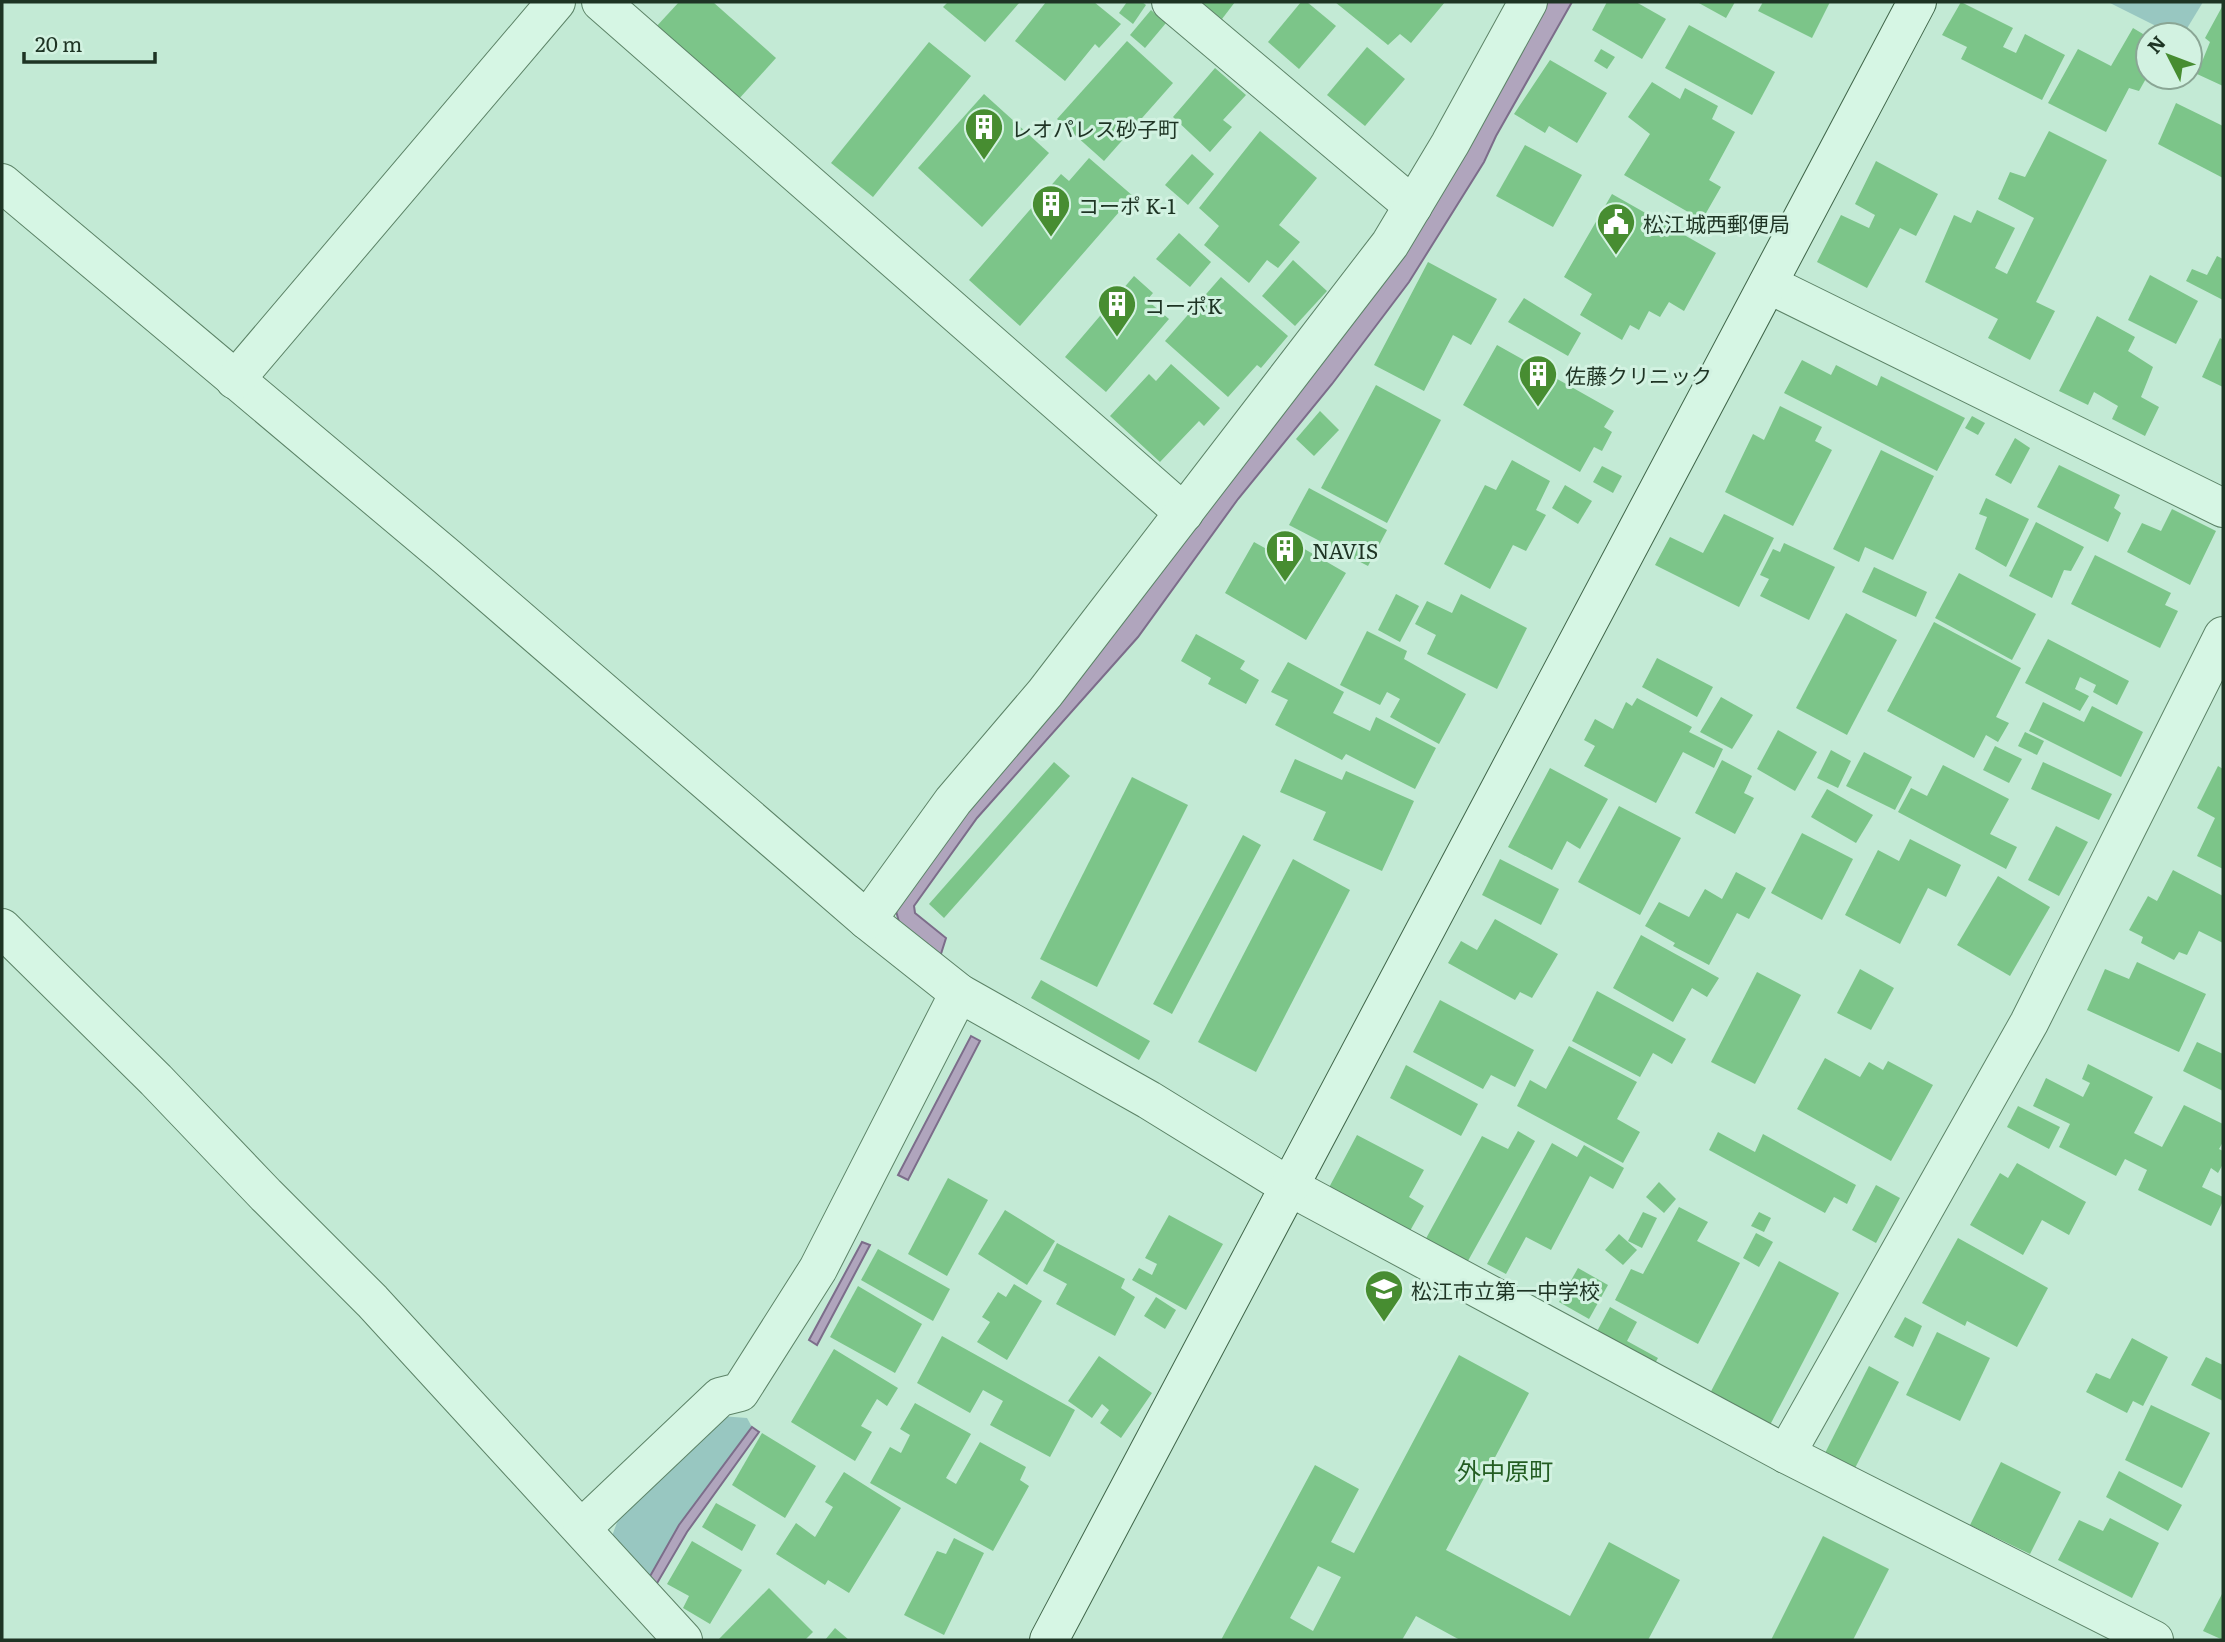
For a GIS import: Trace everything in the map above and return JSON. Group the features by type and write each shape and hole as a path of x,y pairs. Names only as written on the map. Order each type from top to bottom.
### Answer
{"street":[{"path":"235,380 556,2"},
{"path":"601,2 1184,513"},
{"path":"1171,2 1413,206"},
{"path":"867,920 953,801 1045,693 1390,244 1528,2"},
{"path":"1049,1640 1917,2"},
{"path":"2,183 447,557 867,920 959,993 1149,1100 1290,1186 1786,1454 2154,1640"},
{"path":"1768,284 2223,508"},
{"path":"1786,1454 2029,1023 2223,636"},
{"path":"2,928 156,1080 372,1301 683,1640"},
{"path":"582,1528 720,1397 740,1392 818,1269 959,993"}],"shaded area":[{"path":"1545,2 1572,2 1484,162 1409,282 1332,384 1238,499 1138,637 977,818 914,906 915,913 946,938 940,957 899,922 896,911"},
{"path":"2108,2 2203,2 2191,21 2146,21"},
{"path":"971,1036 980,1041 908,1180 898,1175"},
{"path":"862,1242 870,1245 817,1345 809,1340"},
{"path":"720,1416 747,1418 752,1427 679,1525 649,1578 612,1536 622,1509"},
{"path":"752,1427 759,1432 687,1532 656,1585 649,1578 679,1525"}],"building":[{"path":"679,2 713,2 776,58 737,101 655,28"},
{"path":"948,2 1020,2 985,42 943,7"},
{"path":"1046,2 1094,2 1121,24 1099,48 1095,44 1065,81 1015,41"},
{"path":"1127,2 1142,2 1146,5 1133,24 1119,13"},
{"path":"1201,2 1235,2 1222,19"},
{"path":"1301,2 1307,2 1336,26 1299,69 1268,42"},
{"path":"1335,2 1445,2 1411,43 1400,34 1388,45"},
{"path":"1607,2 1636,2 1666,19 1642,59 1592,30"},
{"path":"1697,2 1735,2 1726,18"},
{"path":"1763,2 1830,2 1812,38 1758,11"},
{"path":"1961,2 2013,28 2003,47 2016,53 2025,34 2065,55 2042,100 1961,59 1967,47 1942,35"},
{"path":"2223,5 2223,86 2204,77 2204,57 2210,42 2205,38"},
{"path":"1151,10 1166,23 1145,48 1130,35"},
{"path":"1689,25 1775,72 1752,115 1665,68"},
{"path":"2133,28 2134,90 2129,88 2106,132 2048,103 2078,49 2111,66"},
{"path":"1127,41 1173,83 1104,161 1057,119"},
{"path":"929,42 971,76 873,197 831,163"},
{"path":"1367,47 1405,79 1365,126 1327,95"},
{"path":"1601,49 1615,57 1607,69 1594,61"},
{"path":"1550,60 1607,93 1577,143 1549,126 1545,133 1514,114"},
{"path":"1215,68 1246,95 1223,120 1232,127 1210,152 1173,117"},
{"path":"1652,82 1680,99 1685,88 1718,106 1712,119 1735,132 1709,180 1721,187 1702,220 1624,175 1650,134 1628,117"},
{"name":"レオパレス砂子町","path":"984,94 1049,153 982,227 918,168"},
{"path":"2176,103 2223,126 2223,178 2158,144"},
{"path":"1260,131 1317,178 1279,225 1300,242 1278,268 1267,260 1249,283 1204,245 1219,226 1199,208"},
{"path":"2049,131 2107,160 2036,302 2055,311 2030,360 1988,338 1998,319 1925,282 1954,215 1971,223 1977,210 2015,228 1995,268 2007,274 2034,218 1998,199 2010,172 2025,177"},
{"path":"1525,145 1582,175 1553,227 1496,196"},
{"path":"1192,154 1214,174 1188,205 1165,185"},
{"name":"コーポ K-1","path":"1089,158 1133,196 1020,326 969,280 1061,174 1069,181"},
{"path":"1876,161 1938,194 1916,236 1900,228 1867,288 1817,262 1841,215 1869,228 1875,215 1855,204"},
{"path":"1612,194 1716,253 1684,311 1669,302 1660,317 1649,311 1639,330 1630,325 1622,340 1580,315 1592,294 1564,277"},
{"path":"1179,233 1211,262 1190,287 1156,259"},
{"path":"2217,256 2223,259 2223,300 2186,281 2192,269 2207,275"},
{"path":"1293,260 1327,291 1295,326 1262,296"},
{"path":"1428,262 1497,299 1471,345 1453,335 1424,391 1374,365"},
{"path":"2150,275 2198,301 2176,344 2128,320"},
{"name":"コーポK","path":"1134,276 1153,293 1147,300 1169,319 1106,392 1065,357"},
{"path":"1221,277 1288,336 1261,368 1257,365 1228,397 1165,341"},
{"path":"1524,298 1581,333 1568,356 1508,322"},
{"path":"2097,316 2135,337 2128,351 2153,367 2141,397 2159,407 2145,436 2112,419 2118,406 2094,392 2088,405 2059,391"},
{"path":"2220,338 2223,340 2223,387 2202,377"},
{"name":"佐藤クリニック","path":"1497,345 1614,411 1604,427 1612,432 1602,451 1594,447 1580,472 1463,405"},
{"path":"1802,360 1831,375 1836,365 1877,386 1881,376 1965,418 1937,471 1784,393"},
{"path":"1171,364 1220,408 1204,426 1199,421 1160,462 1110,416 1149,374 1156,381"},
{"path":"1376,385 1441,420 1387,523 1321,488"},
{"path":"1780,406 1822,427 1815,441 1832,450 1793,526 1725,492 1753,434 1764,440"},
{"path":"1320,411 1339,430 1314,456 1296,439"},
{"path":"1972,416 1985,423 1978,435 1965,428"},
{"path":"2015,438 2030,448 2011,484 1995,475"},
{"path":"1881,450 1934,476 1893,560 1865,547 1859,562 1833,549"},
{"path":"1512,460 1550,481 1536,510 1546,515 1526,551 1513,545 1490,589 1444,564 1485,485 1496,490"},
{"path":"2059,465 2120,495 2114,508 2121,513 2108,542 2037,507"},
{"path":"1602,466 1622,476 1613,493 1593,482"},
{"path":"1565,485 1592,501 1578,524 1552,508"},
{"path":"1309,488 1387,530 1368,566 1289,525"},
{"path":"1986,498 2029,519 2006,567 1975,549 1987,517 1979,514"},
{"path":"2172,509 2216,531 2190,585 2127,552 2142,523 2161,531"},
{"path":"1724,514 1774,538 1739,607 1655,565 1670,537 1703,553"},
{"path":"2036,522 2084,547 2071,571 2064,570 2052,598 2009,576"},
{"name":"NAVIS","path":"1282,536 1346,573 1306,640 1225,593 1254,542 1272,552"},
{"path":"1784,543 1835,567 1809,620 1760,596 1769,579 1760,575 1773,549 1780,552"},
{"path":"2095,555 2171,593 2165,605 2178,611 2160,648 2071,604"},
{"path":"1874,567 1927,592 1916,617 1862,592"},
{"path":"1959,573 2036,614 2012,660 1935,618"},
{"path":"1396,594 1419,606 1400,642 1378,630"},
{"path":"1461,594 1527,628 1497,689 1427,654 1436,635 1415,624 1427,601 1452,613"},
{"path":"1846,613 1897,640 1847,735 1796,708"},
{"path":"1934,622 2021,668 1996,717 2009,723 1998,742 1986,735 1974,758 1887,711"},
{"path":"1367,631 1407,651 1404,659 1466,694 1439,744 1390,717 1400,699 1387,692 1380,705 1340,685"},
{"path":"1196,634 1245,661 1240,669 1259,680 1246,704 1208,684 1211,678 1181,661"},
{"path":"2048,639 2129,681 2117,705 2093,692 2096,685 2080,677 2075,689 2089,696 2080,711 2025,683"},
{"path":"1657,658 1713,687 1697,717 1642,687"},
{"path":"1288,662 1344,692 1333,713 1370,731 1376,717 1436,748 1415,789 1346,754 1342,760 1275,725 1288,700 1271,692"},
{"path":"1721,697 1753,715 1732,749 1700,732"},
{"path":"1637,698 1692,727 1689,732 1723,749 1714,768 1683,752 1656,803 1584,766 1595,746 1584,740 1595,719 1613,729 1626,702 1632,706"},
{"path":"2043,702 2084,722 2092,706 2143,732 2121,777 2029,731"},
{"path":"1778,730 1817,752 1795,791 1757,769"},
{"path":"2025,732 2044,741 2037,755 2018,746"},
{"path":"1995,746 2022,759 2009,783 1983,770"},
{"path":"1831,750 1851,761 1838,788 1817,778"},
{"path":"1864,752 1912,777 1895,810 1846,786"},
{"path":"1295,759 1342,780 1346,771 1414,801 1382,871 1313,840 1326,812 1280,792"},
{"path":"1722,760 1752,776 1744,793 1754,798 1735,834 1695,813"},
{"path":"1054,762 1070,776 944,918 929,904"},
{"path":"2043,762 2112,794 2099,820 2031,789"},
{"path":"1943,765 2009,799 1990,834 2017,847 2006,869 1898,812 1911,788 1927,796"},
{"path":"2218,766 2223,769 2223,869 2197,856 2215,818 2197,808"},
{"path":"1550,768 1608,799 1580,849 1567,841 1552,870 1508,847"},
{"path":"1132,777 1188,805 1097,987 1040,959"},
{"path":"1827,789 1873,815 1856,843 1811,817"},
{"path":"1619,806 1681,838 1640,915 1578,882"},
{"path":"2056,826 2088,842 2059,896 2028,880"},
{"path":"1802,833 1853,859 1822,920 1771,893"},
{"path":"1243,835 1261,845 1172,1014 1153,1004"},
{"path":"1910,839 1961,865 1946,897 1928,888 1900,944 1845,915 1878,850 1899,861"},
{"path":"1293,859 1350,890 1256,1072 1198,1042"},
{"path":"1500,859 1559,889 1541,925 1482,895"},
{"path":"2173,870 2223,896 2223,943 2199,931 2187,955 2179,952 2174,960 2141,943 2143,937 2129,930 2148,896 2157,901"},
{"path":"1736,872 1766,888 1749,919 1737,913 1709,965 1673,946 1675,943 1645,926 1659,902 1689,917 1705,889 1722,899"},
{"path":"1998,876 2050,907 2010,976 1957,945"},
{"path":"1495,919 1558,954 1532,998 1520,992 1515,1000 1448,963 1461,941 1477,950"},
{"path":"1641,935 1719,978 1707,997 1692,988 1673,1022 1613,988"},
{"path":"2137,962 2206,994 2179,1052 2087,1010 2105,969 2129,979"},
{"path":"1860,969 1894,988 1871,1030 1837,1013"},
{"path":"1757,972 1801,995 1755,1084 1711,1062"},
{"path":"1041,980 1150,1041 1139,1060 1031,998"},
{"path":"1597,991 1686,1039 1672,1064 1653,1053 1640,1077 1572,1041"},
{"path":"1440,1000 1534,1050 1515,1087 1491,1075 1483,1089 1413,1052"},
{"path":"2197,1042 2223,1054 2223,1091 2183,1071"},
{"path":"1569,1046 1637,1082 1617,1119 1640,1132 1623,1163 1517,1106 1530,1080 1546,1089"},
{"path":"1825,1058 1860,1077 1869,1062 1883,1070 1888,1061 1933,1085 1891,1161 1797,1109"},
{"path":"2088,1064 2153,1097 2134,1133 2162,1147 2184,1105 2223,1124 2223,1142 2219,1149 2223,1151 2223,1164 2218,1173 2211,1168 2202,1187 2223,1197 2211,1226 2138,1190 2147,1170 2125,1159 2116,1176 2059,1147 2070,1124 2033,1106 2046,1078 2083,1097 2090,1083 2082,1079"},
{"path":"1406,1065 1478,1104 1461,1136 1390,1098"},
{"path":"2018,1106 2060,1127 2049,1149 2007,1127"},
{"path":"1518,1131 1535,1141 1464,1268 1423,1244 1482,1136 1508,1149"},
{"path":"1718,1132 1755,1152 1763,1134 1856,1185 1847,1204 1834,1197 1825,1213 1709,1150"},
{"path":"1357,1135 1424,1170 1409,1197 1424,1206 1406,1238 1325,1195"},
{"path":"1552,1143 1577,1157 1584,1145 1624,1168 1613,1189 1590,1176 1551,1250 1526,1237 1506,1274 1487,1264"},
{"path":"2017,1163 2086,1202 2069,1235 2042,1220 2023,1255 1970,1225 2000,1173 2008,1178"},
{"path":"948,1178 988,1200 947,1276 908,1254"},
{"path":"1659,1182 1676,1199 1664,1213 1646,1197"},
{"path":"1876,1185 1900,1198 1876,1243 1852,1230"},
{"path":"1679,1207 1708,1222 1697,1241 1740,1263 1698,1344 1615,1300 1631,1269 1643,1274"},
{"path":"1005,1210 1055,1241 1027,1285 978,1254"},
{"path":"1643,1212 1657,1218 1642,1248 1628,1241"},
{"path":"1759,1212 1771,1218 1764,1232 1751,1226"},
{"path":"1169,1215 1223,1244 1186,1310 1132,1280 1139,1268 1152,1275 1157,1264 1145,1258"},
{"path":"1756,1233 1773,1242 1759,1267 1743,1258"},
{"path":"1619,1234 1637,1250 1623,1265 1605,1250"},
{"path":"1958,1238 2048,1288 2017,1347 1967,1321 1965,1326 1922,1303"},
{"path":"1057,1243 1125,1279 1121,1288 1135,1297 1115,1336 1056,1304 1067,1284 1043,1271"},
{"path":"878,1249 950,1289 933,1321 861,1280"},
{"path":"1779,1261 1839,1293 1770,1425 1707,1399"},
{"path":"1578,1268 1608,1285 1589,1319 1559,1302"},
{"path":"1014,1284 1042,1301 1007,1360 977,1342 990,1322 982,1317 998,1292 1006,1297"},
{"path":"858,1286 922,1324 895,1373 830,1337"},
{"path":"1156,1297 1176,1310 1165,1329 1144,1316"},
{"path":"1610,1307 1637,1322 1627,1341 1658,1358 1650,1372 1593,1339"},
{"path":"1905,1317 1922,1326 1913,1347 1894,1337"},
{"path":"1937,1332 1990,1358 1960,1421 1906,1395"},
{"path":"942,1336 1075,1410 1050,1457 990,1425 1003,1401 983,1390 970,1413 917,1383"},
{"path":"2132,1338 2168,1357 2143,1406 2133,1401 2127,1413 2086,1392 2096,1373 2110,1379"},
{"path":"834,1349 898,1388 887,1406 877,1399 861,1426 872,1432 855,1461 791,1422"},
{"name":"松江市立第一中学校","path":"1459,1355 1529,1393 1446,1550 1570,1616 1609,1542 1680,1580 1648,1640 1460,1640 1416,1616 1402,1640 1221,1640 1315,1465 1359,1489 1331,1542 1354,1553","holes":["1318,1566 1341,1577 1313,1631 1290,1618"]},
{"path":"1099,1356 1152,1393 1121,1438 1100,1423 1109,1410 1102,1404 1092,1418 1068,1401"},
{"path":"2206,1357 2223,1365 2223,1401 2191,1385"},
{"path":"1869,1366 1899,1382 1853,1472 1823,1457"},
{"path":"915,1403 971,1434 946,1478 956,1484 980,1442 1026,1467 1020,1480 1029,1486 993,1551 870,1483 890,1447 901,1453 910,1435 900,1429"},
{"path":"2151,1405 2210,1433 2182,1488 2125,1460"},
{"path":"762,1433 816,1466 785,1518 732,1485"},
{"path":"2001,1462 2061,1492 2030,1554 1970,1525"},
{"path":"2119,1471 2182,1505 2168,1531 2106,1497"},
{"path":"844,1472 901,1508 849,1593 828,1580 825,1585 776,1554 796,1523 815,1537 833,1507 825,1502"},
{"path":"716,1503 756,1525 742,1551 702,1527"},
{"path":"2110,1518 2159,1543 2132,1598 2058,1560 2079,1520 2103,1531"},
{"path":"1823,1536 1889,1569 1853,1640 1771,1640"},
{"path":"954,1538 984,1553 944,1635 904,1615 937,1551 946,1554"},
{"path":"692,1541 742,1570 710,1624 683,1608 689,1596 667,1584"},
{"path":"769,1588 813,1632 805,1640 718,1640"},
{"path":"2223,1592 2223,1640 2203,1631"},
{"path":"835,1628 849,1640 825,1640"}],"place":[{"name":"レオパレス砂子町","path":"984,161"},
{"name":"コーポ K-1","path":"1051,238"},
{"name":"松江城西郵便局","path":"1616,256"},
{"name":"コーポK","path":"1117,338"},
{"name":"佐藤クリニック","path":"1538,408"},
{"name":"NAVIS","path":"1285,583"},
{"name":"松江市立第一中学校","path":"1384,1323"}],"district":[{"name":"外中原町","path":"1505,1469"}]}
